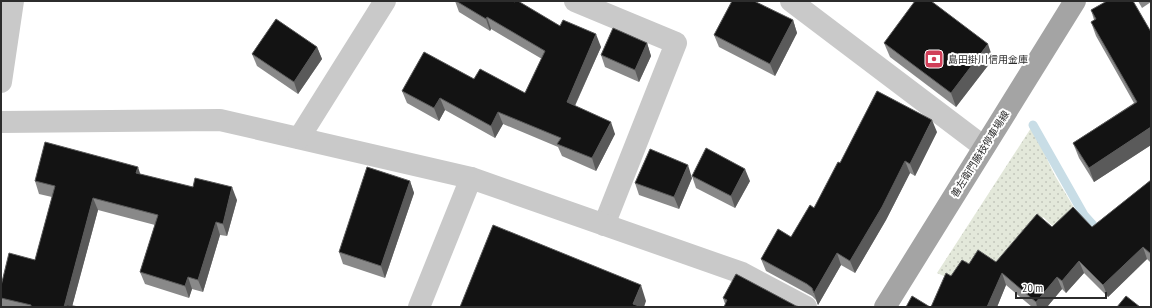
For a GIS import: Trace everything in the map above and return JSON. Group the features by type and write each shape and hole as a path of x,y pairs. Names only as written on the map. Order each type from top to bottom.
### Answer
{"main road":[{"name":"善左衛門藤枝停車場線","path":"885,307 1074,1"}],"street":[{"path":"1,82 13,1"},
{"path":"299,138 385,1"},
{"path":"575,1 676,43 604,225"},
{"path":"791,1 984,147"},
{"path":"1,122 220,120 299,138 471,178 742,274 806,307"},
{"path":"419,307 471,178"}],"shaded area":[{"path":"1031,128 1054,174 1076,211 1055,228 1043,217 998,266 955,281 937,273"}],"building":[{"path":"456,1 518,1 560,26 563,20 596,34 567,102 611,122 592,158 557,144 561,138 498,112 491,126 440,98 434,108 402,91 424,52 474,79 480,69 525,93 545,51 487,17 486,19"},
{"path":"732,1 754,1 793,20 770,64 714,35"},
{"path":"915,1 931,1 988,44 951,93 884,43"},
{"path":"1107,1 1133,1 1151,32 1151,127 1089,168 1073,143 1137,102 1091,22 1096,19 1091,10"},
{"path":"276,19 317,47 294,82 252,54"},
{"path":"613,28 647,43 635,70 601,55"},
{"path":"877,91 932,120 910,164 905,161 882,207 850,261 837,253 814,293 812,288 807,284 761,259 778,229 791,237 810,205 814,208 838,162 840,163"},
{"path":"45,142 138,167 136,173 193,187 195,178 232,187 223,224 216,222 198,280 188,277 185,286 140,272 158,215 93,198 64,307 31,307 31,305 1,298 1,286 9,253 35,260 55,186 35,181"},
{"path":"706,148 745,169 731,196 692,176"},
{"path":"650,149 688,165 674,197 635,183"},
{"path":"367,167 410,181 381,266 339,252"},
{"path":"1151,180 1151,254 1143,247 1103,285 1079,261 1062,281 1057,277 1036,302 1002,273 987,307 931,307 946,273 951,276 962,260 969,264 978,250 996,262 1037,214 1052,227 1073,207 1092,227"},
{"path":"493,225 641,285 633,304 642,307 460,307"},
{"path":"736,274 796,306 801,307 724,307 727,300 723,298"},
{"path":"912,296 930,307 906,307"},
{"path":"1126,296 1140,307 1117,307"},
{"path":"67,305 79,307 66,307"}],"waterway":[{"path":"1033,125 1084,215 1101,234"}],"place":[{"name":"島田掛川信用金庫","path":"934,59"}]}
